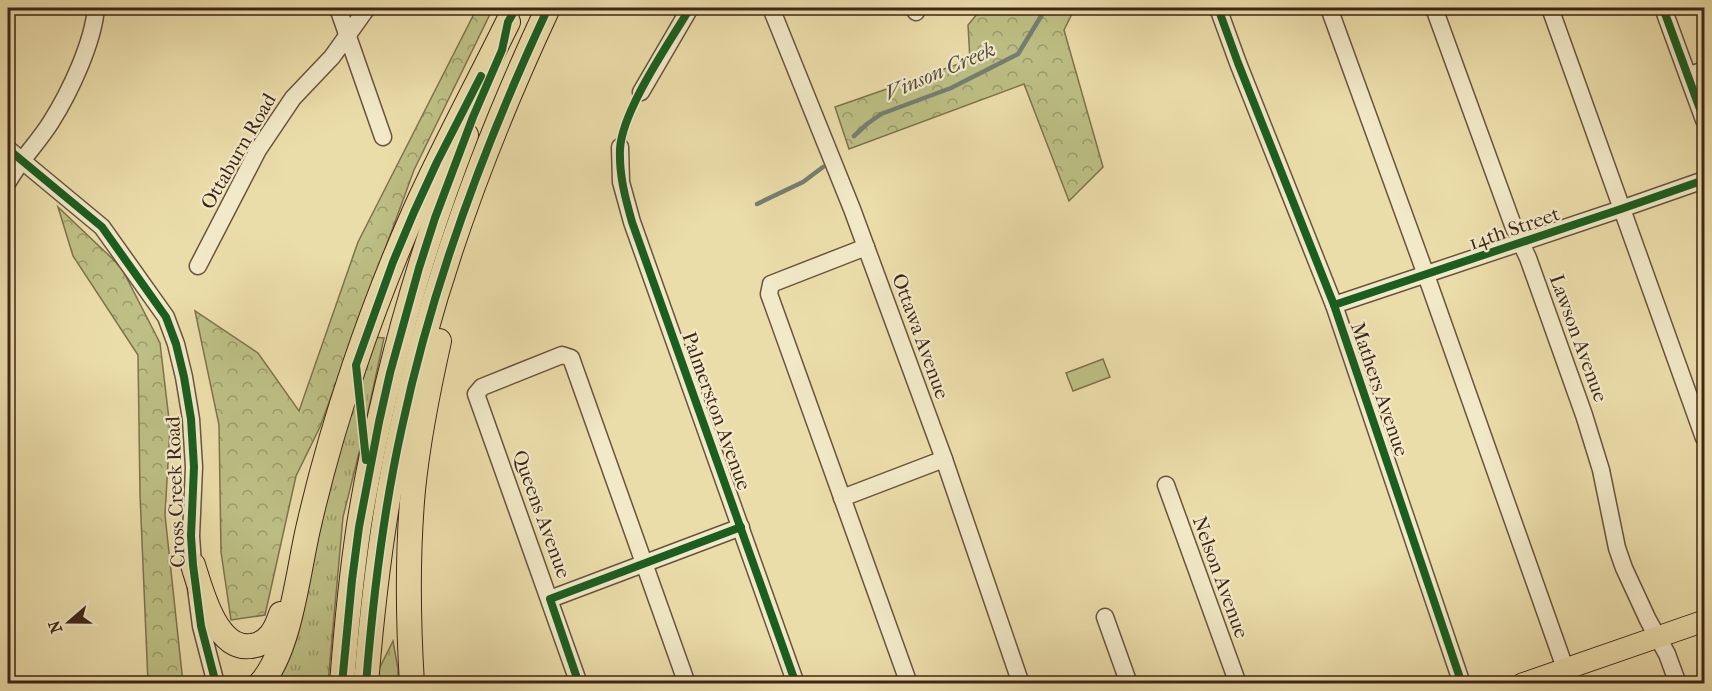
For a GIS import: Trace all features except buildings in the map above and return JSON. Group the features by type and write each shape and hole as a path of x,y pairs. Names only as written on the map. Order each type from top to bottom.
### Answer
{"highway":[{"path":"366,684 375,583 391,480 426,328 476,177 511,88 549,8"},
{"path":"412,684 408,588 410,538 413,489 430,383 454,279 468,232 549,8"},
{"path":"260,684 272,668 284,639 316,493 342,405 389,273 437,162 512,15"},
{"path":"342,684 359,527 390,373 435,218 473,117 502,50 512,15"},
{"path":"193,565 208,610 219,628 231,641 239,646 249,647 259,645 274,631 304,546"}],"main road":[{"path":"1522,684 1704,621"}],"street":[{"path":"8,182 51,123 77,73 95,20 96,8"},
{"path":"338,8 383,137"},
{"name":"Ottaburn Road","path":"198,266 258,150 293,98 332,57 367,8"},
{"path":"641,92 690,8"},
{"name":"Ottawa Avenue","path":"771,8 866,247 944,459 1021,684"},
{"name":"Mathers Avenue","path":"1218,8 1334,305 1462,684"},
{"path":"1329,8 1565,668"},
{"name":"Lawson Avenue","path":"1434,8 1584,415 1601,470 1617,548 1624,568 1667,654 1678,684"},
{"path":"1550,8 1704,438"},
{"path":"1663,8 1704,120"},
{"path":"1688,76 1704,70"},
{"name":"Palmerston Avenue","path":"620,147 621,182 632,222 796,684"},
{"name":"Cross Creek Road","path":"8,149 102,227 166,317 176,344 191,419 194,468 192,536 196,599 216,684"},
{"name":"14th Street","path":"1334,305 1704,180"},
{"path":"866,247 771,284 769,294 909,684"},
{"name":"Queens Avenue","path":"579,684 476,394 482,387 562,355 571,358 645,563"},
{"path":"842,498 944,459"},
{"name":"Nelson Avenue","path":"1166,485 1238,684"},
{"path":"550,599 741,527"},
{"path":"645,563 687,684"},
{"path":"1105,617 1129,684"}],"green space":[{"path":"477,8 493,8 414,170 320,427 296,476 265,615 231,620 221,552 219,425 195,311 258,353 299,411 358,242"},
{"path":"982,8 1075,8 1064,30 1103,167 1069,201 1024,84 849,149 835,107 970,60 968,25"},
{"path":"58,207 121,267 160,343 170,428 165,515 183,683 148,683 140,494 138,355 73,256"},
{"path":"373,337 384,338 343,517 328,683 273,684 328,483"},
{"path":"1103,359 1110,377 1073,391 1066,373"},
{"path":"393,641 398,683 377,684 377,673"}],"waterway":[{"name":"Vinson Creek","path":"854,136 881,114 951,88 1018,54 1043,13 1058,8"},
{"name":"Vinson Creek","path":"757,204 803,182 823,167"}],"cycle path":[{"path":"342,684 359,527 390,373 435,218 473,117 502,50 508,22 516,8"},
{"path":"366,684 375,587 389,491 402,427 429,319 482,161 548,8"},
{"path":"690,8 648,77 629,115 620,149 622,177 632,222 796,684"},
{"path":"1218,8 1334,305 1462,684"},
{"path":"1663,8 1704,120"},
{"path":"366,460 356,365 393,262 414,212 481,76"},
{"path":"8,149 102,227 166,317 176,344 191,419 194,467 191,536 193,565 201,626 216,684"},
{"path":"1334,305 1704,180"},
{"path":"579,684 550,599 741,527"}]}
